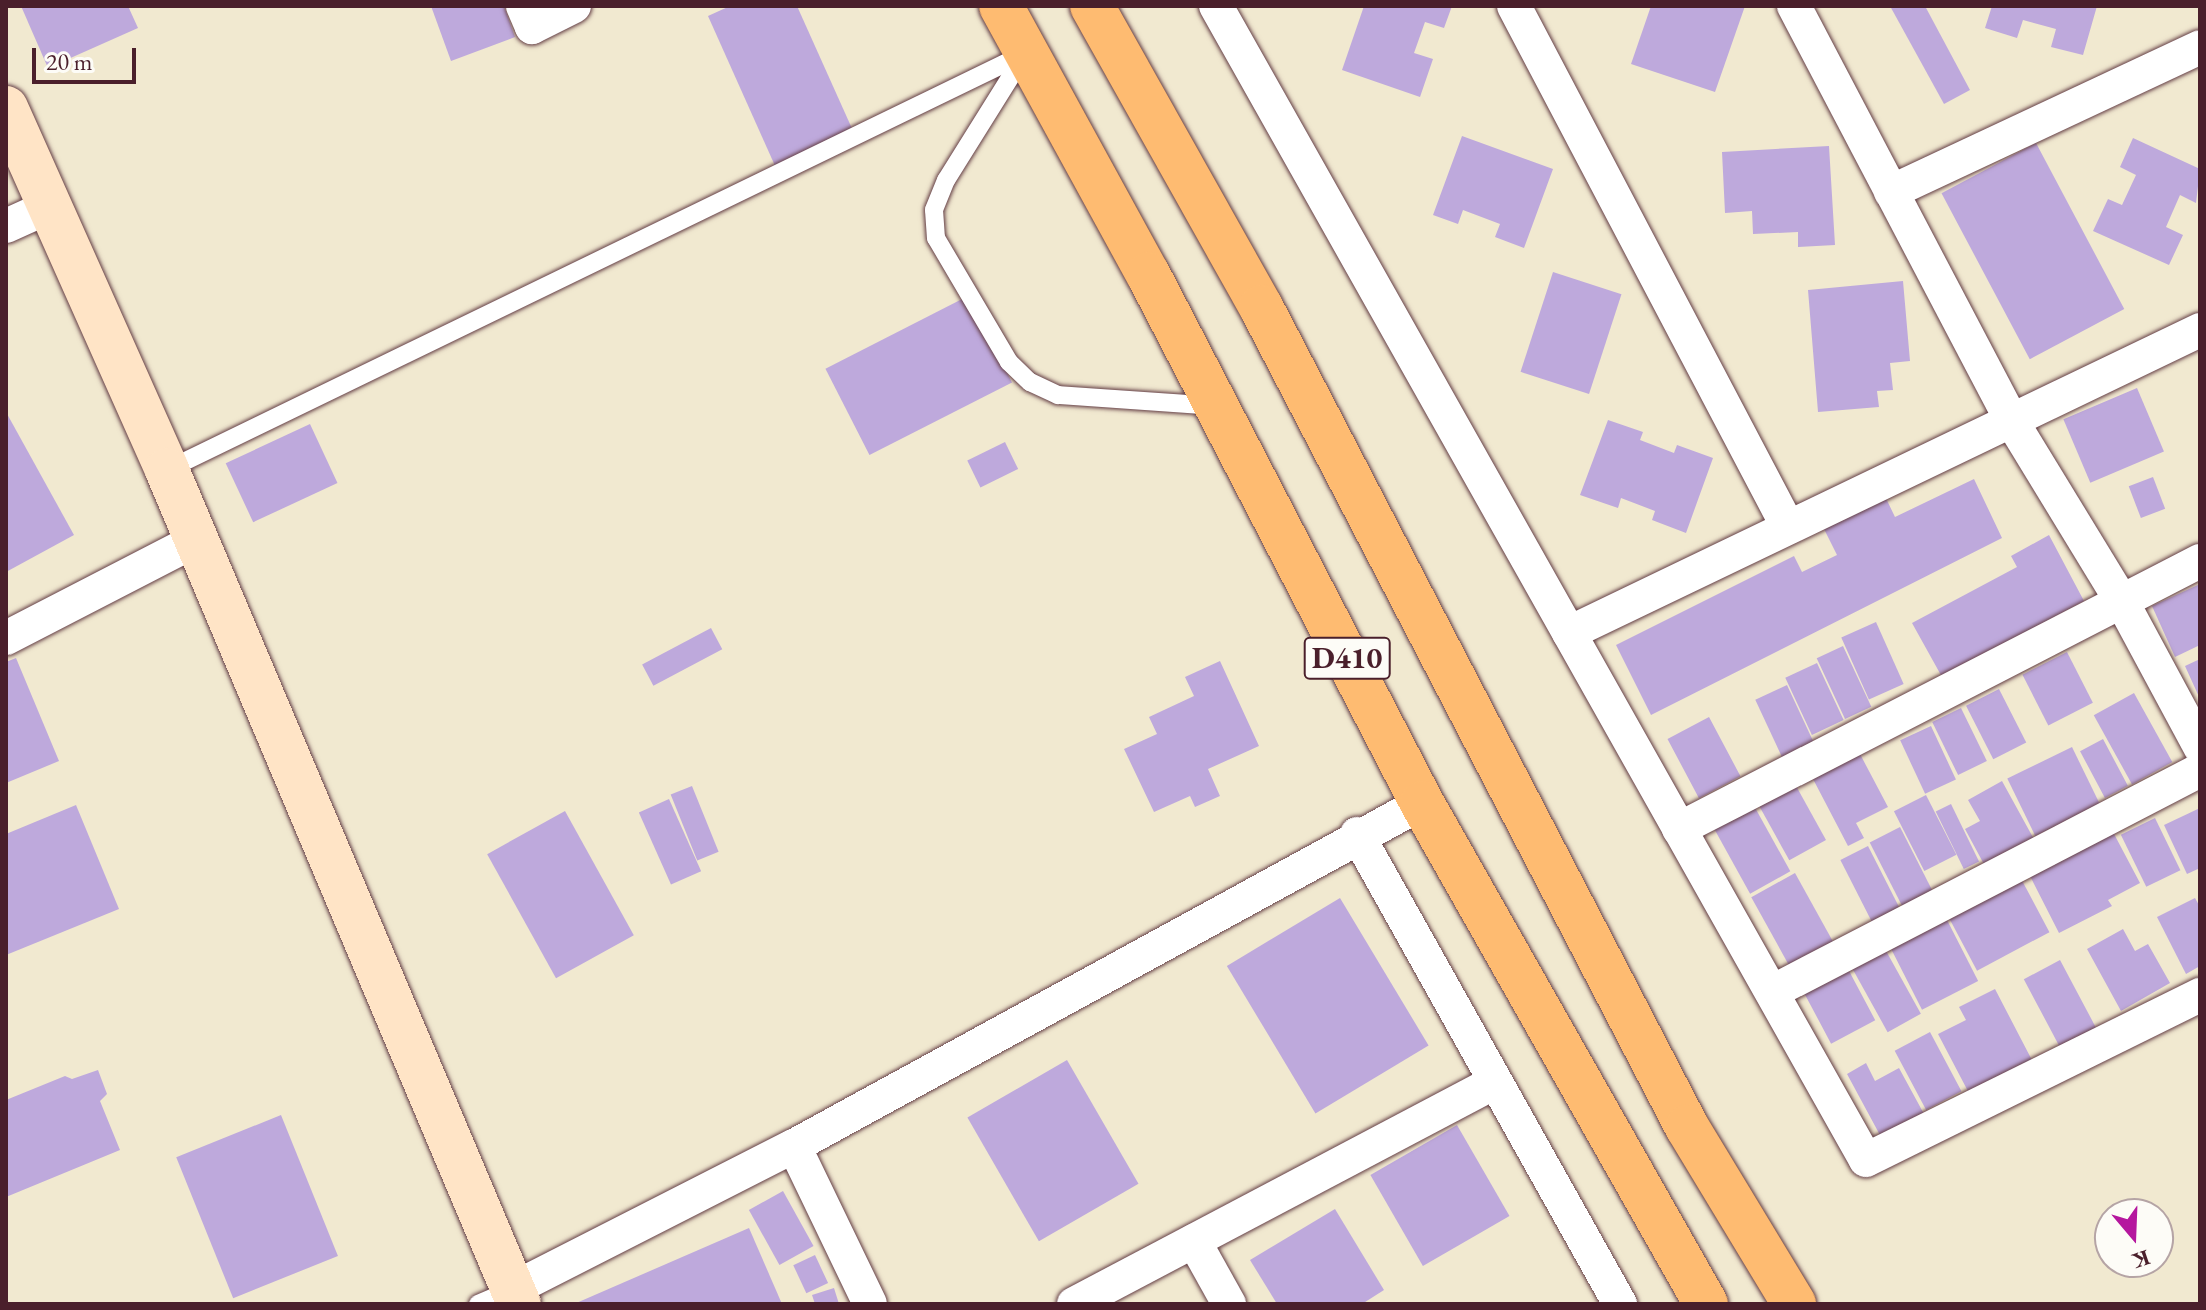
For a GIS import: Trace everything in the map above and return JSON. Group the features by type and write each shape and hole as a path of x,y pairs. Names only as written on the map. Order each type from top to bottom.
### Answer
{"highway":[{"name":"D410","path":"1001,6 1024,54 1217,406 1422,803 1706,1304"},
{"name":"D410","path":"1092,6 1261,307 1687,1127 1794,1304"}],"street":[{"path":"523,6 532,27 574,6"},
{"path":"1216,6 1866,1160 2200,995"},
{"path":"1514,6 1788,527"},
{"path":"1794,6 2011,420 2121,600 2200,747"},
{"path":"1891,192 2200,47"},
{"path":"6,108 167,470 503,1299 794,1146 1357,834 1422,803"},
{"path":"6,226 50,206"},
{"path":"1569,633 2200,330"},
{"path":"6,638 196,540"},
{"path":"1679,829 2200,561"},
{"path":"1772,992 2200,770"},
{"path":"1357,834 1620,1304"},
{"path":"1074,1304 1494,1083"},
{"path":"794,1146 870,1304"},
{"path":"1194,1241 1229,1304"}],"lane":[{"path":"1024,54 946,180 934,210 936,238 1009,362 1030,382 1058,395 1217,406"},
{"path":"167,470 1024,54"}],"building":[{"path":"21,6 128,6 138,28 48,68"},
{"path":"431,6 504,6 515,37 451,61"},
{"path":"730,6 797,6 854,133 776,168 708,16"},
{"path":"1364,6 1452,6 1444,28 1425,22 1414,53 1433,59 1420,97 1342,70"},
{"path":"1651,6 1745,6 1715,92 1631,64"},
{"path":"1890,6 1925,6 1970,90 1944,104"},
{"path":"1992,6 2097,6 2083,55 2051,47 2056,29 2023,20 2017,38 1985,28"},
{"path":"1462,136 1553,169 1524,248 1495,237 1500,224 1463,210 1458,224 1433,215"},
{"path":"2133,138 2200,169 2196,203 2180,195 2166,227 2183,235 2169,265 2093,231 2108,199 2122,205 2136,175 2120,167"},
{"path":"2036,143 2124,309 2030,359 1942,193"},
{"path":"1829,146 1835,245 1798,247 1798,232 1753,234 1752,211 1725,213 1722,152"},
{"path":"1553,272 1621,294 1589,394 1521,372"},
{"path":"1903,281 1910,361 1890,363 1893,390 1877,391 1879,407 1818,412 1808,290"},
{"path":"968,296 1012,382 869,455 825,369"},
{"path":"2137,388 2164,452 2090,483 2063,419"},
{"path":"6,412 74,535 6,572"},
{"path":"1608,420 1643,432 1640,440 1674,453 1677,445 1713,458 1686,533 1652,520 1655,511 1621,498 1618,508 1580,495"},
{"path":"310,424 337,483 253,522 226,463"},
{"path":"1005,442 1018,469 980,487 967,460"},
{"path":"2153,477 2165,509 2141,518 2129,486"},
{"path":"1974,479 2002,538 1651,715 1616,645 1794,556 1802,572 1837,555 1820,521 1882,490 1895,517"},
{"path":"2049,535 2084,601 1942,677 1912,623 2017,567 2011,556"},
{"path":"2200,584 2200,645 2175,657 2152,606"},
{"path":"1876,622 1904,684 1869,700 1841,637"},
{"path":"711,628 722,649 653,686 642,665"},
{"path":"1843,646 1871,707 1845,719 1817,658"},
{"path":"2067,652 2093,703 2048,725 2022,675"},
{"path":"16,658 59,761 6,783 6,662"},
{"path":"2200,659 2200,699 2185,666"},
{"path":"1220,661 1259,746 1208,769 1220,796 1195,807 1190,796 1154,812 1124,749 1157,734 1149,717 1194,696 1185,677"},
{"path":"1817,663 1844,720 1812,735 1785,678"},
{"path":"1787,685 1814,744 1783,759 1755,700"},
{"path":"1999,689 2026,742 1993,759 1966,706"},
{"path":"2134,693 2172,762 2132,784 2094,715"},
{"path":"1961,708 1987,761 1958,775 1932,722"},
{"path":"1709,717 1740,776 1699,798 1668,739"},
{"path":"1931,726 1956,779 1925,794 1900,740"},
{"path":"2103,739 2128,786 2105,798 2080,751"},
{"path":"2072,747 2100,805 2035,836 2007,779"},
{"path":"1860,754 1888,807 1856,823 1864,838 1848,846 1813,779"},
{"path":"2002,781 2035,841 1986,868 1965,829 1980,821 1968,800"},
{"path":"1795,784 1826,840 1789,860 1758,804"},
{"path":"692,786 719,852 697,860 671,795"},
{"path":"1926,795 1956,855 1924,871 1894,811"},
{"path":"669,799 701,871 671,885 639,812"},
{"path":"1753,804 1790,871 1750,894 1713,826"},
{"path":"1951,804 1979,862 1964,869 1936,811"},
{"path":"76,805 119,909 6,955 6,834"},
{"path":"2200,808 2200,868 2187,874 2164,825"},
{"path":"565,811 634,935 556,978 487,854"},
{"path":"2155,818 2180,870 2146,887 2121,835"},
{"path":"1900,827 1933,891 1902,907 1870,842"},
{"path":"2113,832 2140,883 2108,900 2112,906 2059,933 2030,876"},
{"path":"1868,846 1899,907 1872,922 1840,860"},
{"path":"1795,873 1839,952 1795,976 1751,897"},
{"path":"2018,873 2049,932 1977,971 1946,911"},
{"path":"1340,898 1429,1045 1315,1113 1227,966"},
{"path":"2195,898 2200,907 2200,966 2186,974 2157,917"},
{"path":"1945,916 1978,981 1922,1010 1889,945"},
{"path":"2123,929 2135,951 2148,944 2170,983 2121,1011 2087,949"},
{"path":"1885,949 1921,1014 1888,1032 1852,967"},
{"path":"2060,960 2098,1031 2061,1050 2024,979"},
{"path":"1848,969 1875,1020 1831,1044 1804,992"},
{"path":"1995,989 2034,1064 1971,1097 1938,1034 1966,1020 1959,1007"},
{"path":"1930,1032 1961,1091 1926,1110 1895,1051"},
{"path":"1067,1060 1138,1184 1039,1241 967,1118"},
{"path":"1866,1063 1875,1081 1899,1068 1924,1114 1881,1137 1847,1074"},
{"path":"98,1070 107,1094 100,1101 120,1150 6,1197 6,1100 65,1076 72,1079"},
{"path":"281,1115 338,1256 233,1298 176,1157"},
{"path":"1457,1125 1510,1216 1423,1266 1370,1175"},
{"path":"783,1191 814,1246 779,1265 749,1210"},
{"path":"1335,1209 1384,1290 1362,1304 1277,1304 1250,1260"},
{"path":"749,1228 782,1304 574,1304"},
{"path":"815,1255 828,1283 806,1293 793,1265"},
{"path":"834,1288 839,1304 815,1304 812,1295"}]}
